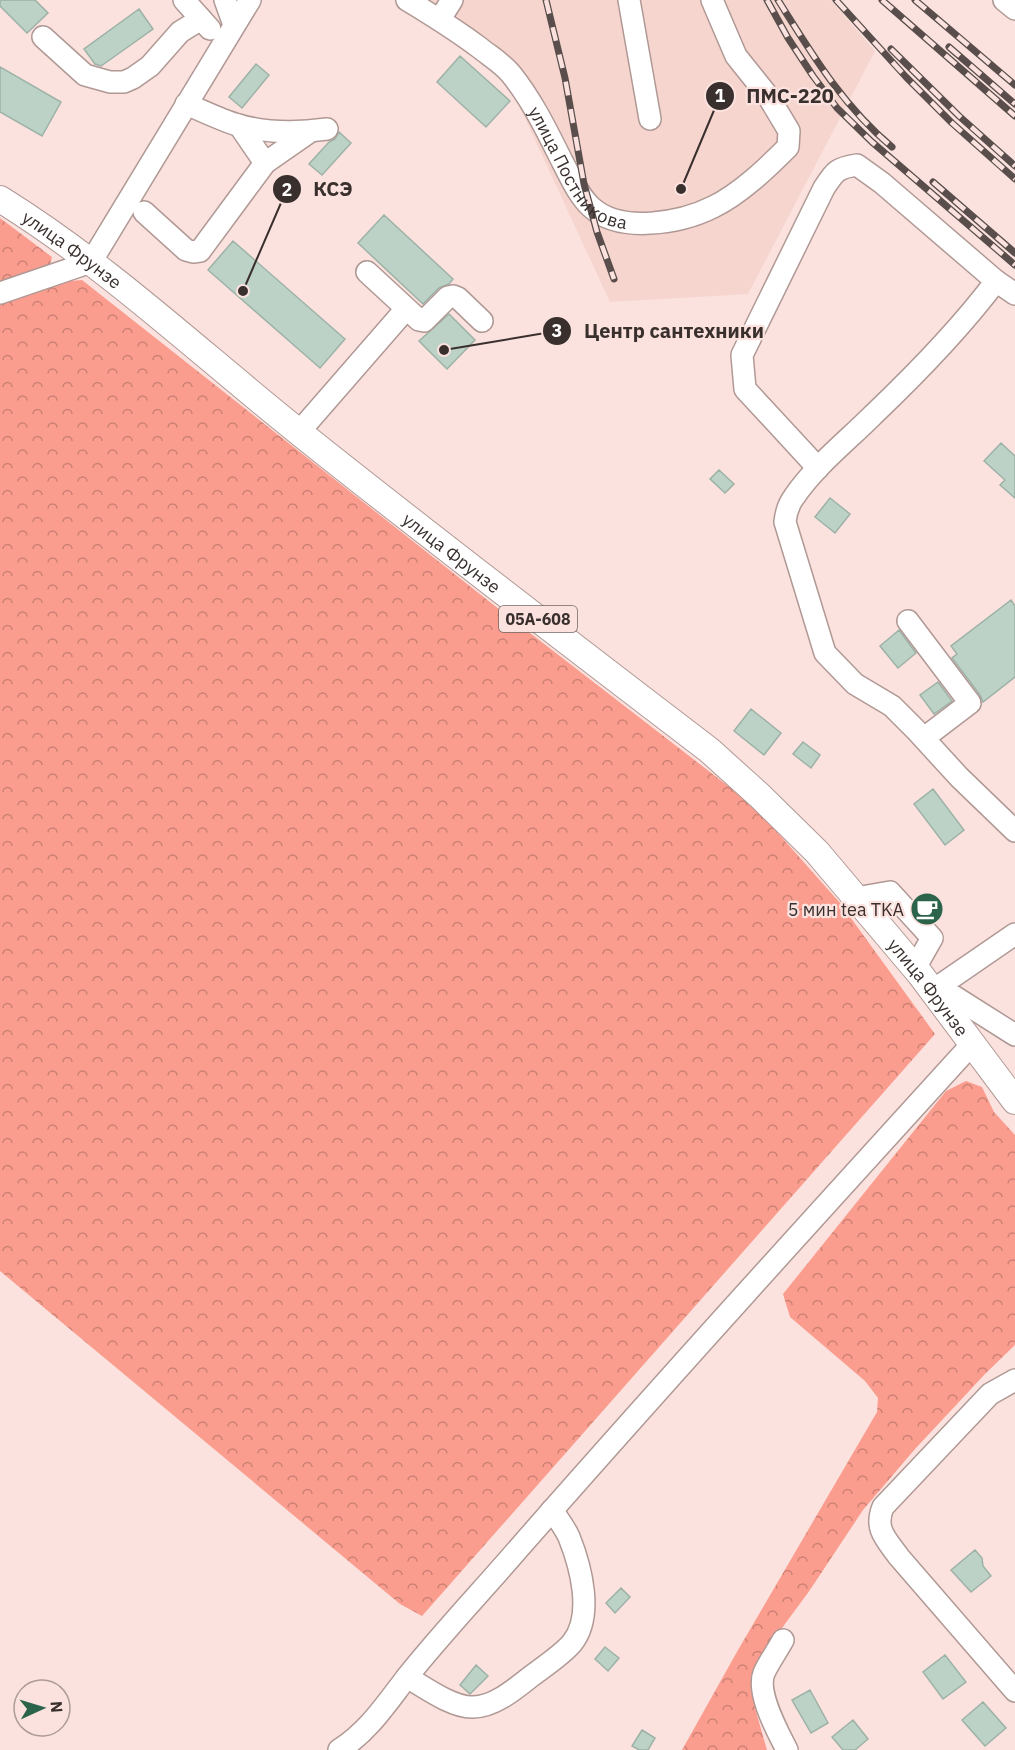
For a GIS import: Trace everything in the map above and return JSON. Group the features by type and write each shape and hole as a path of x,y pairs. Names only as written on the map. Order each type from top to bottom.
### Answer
{"main road":[{"name":"улица Фрунзе","path":"0,199 37,222 91,262 299,432 709,750 817,852 915,968 1015,1101"}],"street":[{"path":"184,0 223,43"},
{"path":"225,0 234,25"},
{"path":"0,293 91,262 250,0"},
{"name":"улица Постникова","path":"407,0 440,19 494,58 510,73 533,107 579,192 591,208 624,222 647,223 674,220 713,207 759,175 788,147 789,131 768,96 736,56 712,0"},
{"path":"440,19 452,0"},
{"path":"629,0 650,119"},
{"path":"1004,0 1015,9"},
{"path":"42,37 85,75 110,82 124,82 150,66 180,32 201,19"},
{"path":"144,213 186,250 200,251 265,163 319,130 268,130 239,125 186,104"},
{"path":"239,125 265,163"},
{"path":"819,468 745,389 742,355 809,218 831,177 841,168 857,165 882,183 1015,294"},
{"path":"367,272 418,320 424,321 448,297 453,296 482,321"},
{"path":"996,280 970,315 794,495 786,510 785,522 825,654 855,684 892,706 959,777 1015,831"},
{"path":"299,432 406,309"},
{"path":"908,621 970,703 924,738"},
{"path":"932,991 1015,934"},
{"path":"932,991 955,996 1015,1035"},
{"path":"339,1750 370,1725 406,1677 742,1295 972,1044"},
{"path":"1015,1380 990,1394 967,1417 883,1507 878,1519 883,1536 898,1557 1015,1691"},
{"path":"406,1677 456,1704 473,1707 488,1704 515,1690 571,1645 583,1617 584,1597 569,1536 552,1510"},
{"path":"783,1640 763,1676 765,1696 774,1726 787,1750"}],"shaded area":[{"path":"395,0 831,0 875,51 748,294 610,302 509,84 479,58"}],"green space":[{"path":"0,218 52,257 50,265 0,281"},
{"path":"82,280 495,606 754,806 840,903 935,1034 422,1616 400,1604 0,1271 0,305 70,281"},
{"path":"966,1081 982,1087 994,1112 1015,1135 1015,1345 915,1449 863,1510 810,1590 765,1651 755,1708 767,1750 682,1750 877,1412 878,1398 865,1381 790,1317 783,1294 946,1091"}],"building":[{"path":"0,0 35,0 48,13 27,33 0,6"},
{"path":"139,9 153,29 101,66 95,64 84,49"},
{"path":"460,56 510,101 486,127 437,82"},
{"path":"256,64 269,75 242,108 229,97"},
{"path":"0,67 61,102 42,136 0,112"},
{"path":"339,132 351,143 322,175 309,164 329,142 335,139"},
{"path":"384,215 453,279 449,284 439,288 423,304 358,243"},
{"path":"233,241 345,339 320,368 208,270"},
{"path":"449,314 475,340 447,369 419,341"},
{"path":"1001,443 1015,456 1015,498 1000,485 1005,480 984,461"},
{"path":"719,470 734,484 725,493 710,479"},
{"path":"830,498 850,514 835,533 815,517"},
{"path":"1011,600 1015,606 1015,677 983,702 952,658 957,654 951,646"},
{"path":"899,630 916,653 898,668 880,646"},
{"path":"938,682 952,701 934,714 920,695"},
{"path":"751,709 781,733 764,755 734,731"},
{"path":"803,742 820,755 811,768 793,754"},
{"path":"933,789 964,830 945,845 914,804"},
{"name":"5 мин tea TKA","path":"928,894 942,908 932,919 918,903"},
{"path":"975,1550 991,1576 971,1592 951,1570"},
{"path":"621,1588 630,1597 615,1613 606,1603"},
{"path":"605,1647 619,1658 608,1671 595,1659"},
{"path":"945,1655 966,1682 943,1699 923,1672"},
{"path":"476,1665 488,1676 470,1694 460,1685"},
{"path":"810,1690 828,1723 811,1733 792,1700"},
{"path":"983,1702 1006,1728 985,1746 962,1720"},
{"path":"853,1720 868,1739 855,1750 843,1750 832,1737"},
{"path":"642,1730 655,1738 648,1750 639,1750 632,1746"}],"railway":[{"path":"546,0 565,78 584,184 597,232 614,279"},
{"path":"767,0 788,38 837,108 872,142 1015,265"},
{"path":"778,0 829,78 858,114 892,147"},
{"path":"836,0 906,77 952,123 1015,179"},
{"path":"882,0 1015,116"},
{"path":"915,0 1015,85"},
{"path":"949,47 1015,104"},
{"path":"891,49 959,116 1015,166"},
{"path":"933,182 1015,253"}],"place":[{"name":"ПМС-220","path":"681,189"},
{"name":"КСЭ","path":"243,291"},
{"name":"Центр сантехники","path":"444,350"},
{"name":"5 мин tea TKA","path":"927,909"}]}
